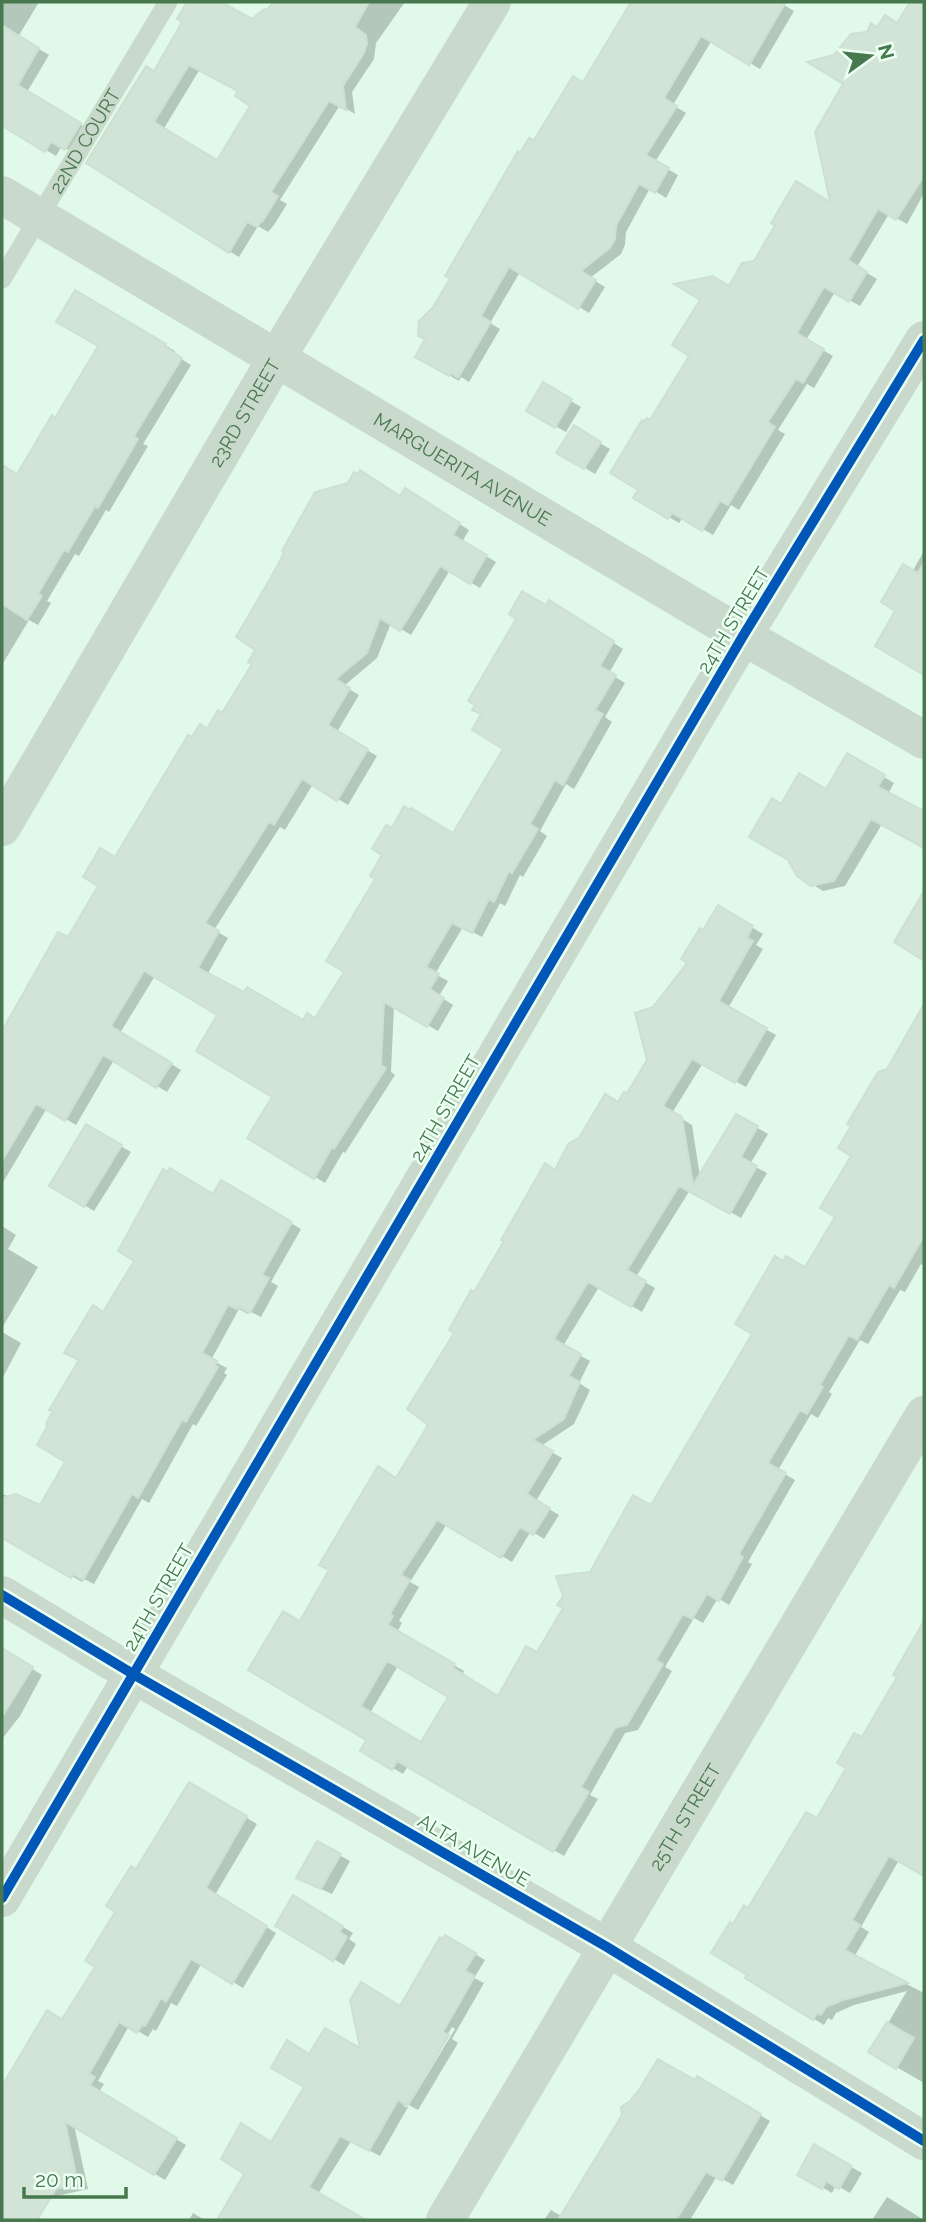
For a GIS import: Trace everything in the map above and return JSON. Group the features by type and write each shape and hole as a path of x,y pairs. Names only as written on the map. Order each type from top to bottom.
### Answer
{"street":[{"name":"23RD STREET","path":"2,827 276,359 492,2"},
{"name":"MARGUERITA AVENUE","path":"2,195 743,636 924,740"},
{"name":"24TH STREET","path":"2,1898 743,636 924,340"},
{"name":"25TH STREET","path":"445,2220 924,1415"},
{"name":"ALTA AVENUE","path":"2,1595 133,1674 607,1947 924,2141"}],"lane":[{"name":"22ND COURT","path":"2,279 168,2"}],"shaded area":[{"path":"2,2 924,2 924,2220 2,2220"}],"building":[{"path":"187,2 221,2 252,19 268,9 273,2 369,2 355,27 366,35 367,44 343,86 346,110 329,101 271,192 278,196 263,221 257,227 247,222 229,253 86,163 146,66 154,71 182,22 177,19","holes":["189,65 238,91 235,96 250,106 217,160 154,122"]},
{"path":"631,2 786,2 749,65 701,36 664,98 677,106 646,155 669,168 655,193 639,184 616,226 615,239 610,248 581,271 596,280 578,309 509,267 481,316 491,322 458,378 451,373 449,376 415,357 425,339 418,336 419,321 433,307 450,279 445,276 518,151 520,153 529,138 534,140 573,76 583,82"},
{"path":"910,2 924,2 924,176 896,220 878,209 848,260 867,272 849,302 824,287 797,333 824,349 803,383 796,379 768,422 775,427 728,505 720,501 702,531 672,513 668,519 633,498 638,490 610,473 642,420 650,420 689,356 672,345 700,300 674,284 713,276 729,286 742,263 754,261 775,225 771,223 796,181 830,202 815,132 843,84 807,62 834,55 851,34 867,32 871,23 877,27 885,15 897,23"},
{"path":"2,25 39,48 18,85 81,123 65,150 51,142 45,152 2,126"},
{"path":"75,290 166,344 164,346 182,358 134,436 138,439 98,508 95,506 68,552 64,550 38,594 42,596 27,620 2,604 2,465 17,474 52,415 55,418 98,346 56,322"},
{"path":"543,382 572,399 555,428 526,411"},
{"path":"574,425 601,442 584,469 556,453"},
{"path":"360,470 400,496 405,488 460,523 453,535 487,555 470,584 440,566 400,631 380,618 367,653 336,679 350,688 328,725 368,749 337,801 302,779 274,825 269,822 205,923 219,931 198,968 244,992 247,987 303,1020 307,1013 315,1018 344,972 326,961 375,879 370,876 382,855 372,849 386,825 392,828 404,806 453,833 503,749 472,730 481,714 472,710 475,705 468,701 516,619 509,614 522,591 546,605 549,600 614,641 600,666 616,675 595,710 603,714 563,785 555,780 530,824 538,829 512,873 509,871 494,902 489,899 472,933 452,923 426,967 439,974 430,989 444,998 427,1027 384,1002 381,1065 386,1068 334,1149 332,1147 314,1179 247,1138 272,1097 196,1051 217,1015 144,971 111,1026 172,1063 156,1088 103,1055 65,1121 36,1104 2,1161 2,1031 58,932 68,937 98,886 83,877 100,848 115,857 188,735 192,737 200,724 207,729 218,710 222,713 252,664 248,662 255,650 236,637 270,579 284,553 282,551 315,492 348,483 354,472 358,474"},
{"path":"924,562 924,675 875,646 895,611 881,602 903,564 918,573"},
{"path":"847,753 885,775 878,787 924,811 924,848 871,819 834,881 811,886 797,876 788,860 749,837 772,798 781,804 799,773 826,789"},
{"path":"924,891 924,961 894,942"},
{"path":"718,905 753,926 747,938 753,941 719,1001 767,1028 735,1083 692,1059 663,1106 682,1117 693,1185 736,1114 758,1126 741,1157 757,1166 730,1214 679,1186 627,1270 646,1281 631,1307 588,1282 554,1339 581,1354 569,1376 580,1382 564,1419 533,1440 553,1451 527,1494 550,1508 533,1535 520,1527 501,1558 437,1520 401,1575 410,1580 390,1614 393,1616 388,1625 455,1664 453,1668 498,1696 526,1646 537,1652 563,1608 557,1605 563,1596 556,1576 590,1572 633,1495 651,1505 752,1334 735,1324 775,1256 783,1261 786,1256 805,1267 835,1217 820,1208 851,1156 838,1148 851,1126 847,1124 878,1072 887,1069 924,1004 924,1236 894,1288 889,1285 857,1340 849,1335 820,1385 823,1387 807,1414 800,1410 768,1463 786,1473 739,1554 743,1557 719,1601 707,1594 692,1619 683,1614 656,1660 663,1664 627,1725 615,1728 581,1787 589,1792 553,1852 397,1761 392,1770 360,1751 366,1740 248,1670 283,1611 300,1621 329,1570 319,1565 378,1466 396,1478 428,1425 407,1409 454,1333 449,1330 471,1290 474,1292 504,1241 501,1240 545,1163 555,1170 568,1144 579,1138 605,1094 618,1102 624,1092 627,1093 647,1060 635,1013 653,1007 687,963 681,959 700,928 703,930","holes":["387,1661 448,1697 421,1742 361,1706"]},
{"path":"86,1124 122,1145 84,1207 49,1186"},
{"path":"170,1168 213,1194 221,1180 292,1222 262,1275 269,1278 250,1313 228,1305 202,1353 217,1361 215,1366 218,1367 186,1422 182,1420 138,1498 132,1494 83,1580 73,1574 71,1578 2,1538 2,1498 16,1494 40,1505 65,1462 37,1445 53,1411 49,1410 79,1360 64,1353 93,1305 103,1312 134,1261 118,1251 163,1169 167,1172"},
{"path":"924,1621 924,1876 889,1856 852,1920 860,1925 845,1950 908,1983 843,2000 826,2007 821,2015 817,2013 813,2020 745,1978 747,1975 711,1953 730,1922 733,1924 744,1905 748,1908 806,1812 817,1818 846,1768 837,1763 854,1733 862,1737 897,1677 893,1675"},
{"path":"2,1648 33,1667 2,1717"},
{"path":"189,1782 247,1816 206,1888 267,1926 232,1984 191,1959 166,2002 161,1998 145,2026 142,2025 137,2033 119,2022 89,2074 95,2077 90,2085 177,2138 154,2175 65,2122 78,2184 56,2189 37,2220 2,2220 2,2086 47,2010 62,2019 95,1967 85,1961 115,1912 106,1906 131,1866 136,1869"},
{"path":"317,1841 341,1854 321,1889 296,1878"},
{"path":"293,1895 343,1926 340,1932 347,1937 333,1961 275,1926"},
{"path":"445,1935 476,1953 465,1971 475,1976 443,2032 449,2035 407,2106 398,2100 369,2151 340,2136 309,2187 366,2220 217,2220 244,2174 221,2159 241,2123 271,2142 304,2087 271,2068 287,2040 309,2054 325,2028 360,2048 350,2000 361,1982 400,2006 440,1937 443,1939"},
{"path":"887,2022 914,2038 896,2069 868,2052"},
{"path":"658,2059 695,2080 697,2076 761,2114 722,2181 706,2172 676,2220 558,2220 622,2115 621,2107 639,2090"},
{"path":"814,2144 852,2166 839,2189 826,2181 822,2189 797,2175"}],"cycle path":[{"path":"2,1898 743,636 924,340"},
{"path":"2,1595 133,1674 607,1947 924,2141"}]}
